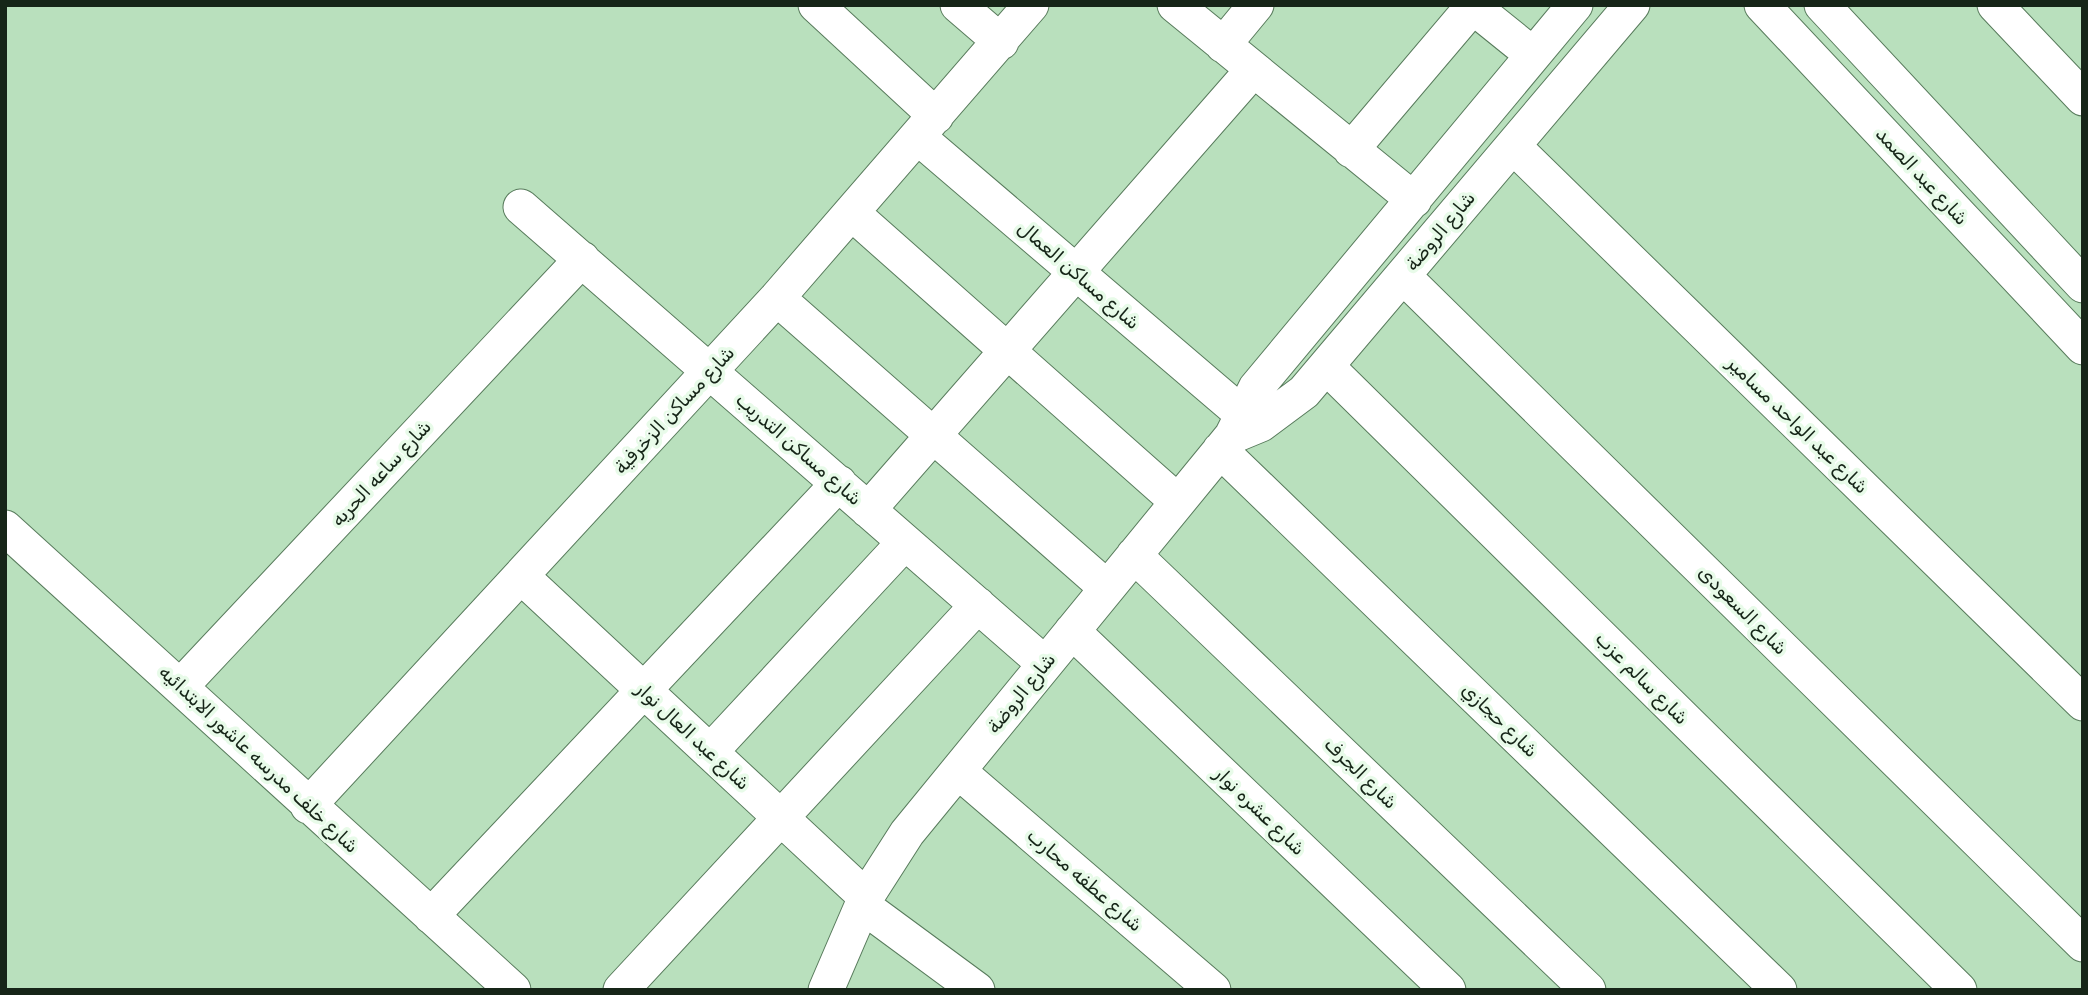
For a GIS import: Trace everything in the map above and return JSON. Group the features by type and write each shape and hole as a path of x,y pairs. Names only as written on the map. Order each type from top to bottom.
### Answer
{"street":[{"name":"شارع مساكن العمال","path":"816,5 927,126 1076,272 1231,433"},
{"path":"958,5 1001,42"},
{"name":"شارع مساكن الزخرفية","path":"308,806 777,299 1031,5"},
{"path":"1175,5 1414,200"},
{"path":"1223,45 1256,5"},
{"name":"شارع الروضة","path":"834,982 865,901 907,833 1178,502 1231,433 1256,388 1575,5"},
{"name":"شارع الروضة","path":"1231,433 1261,424 1284,410 1304,392 1632,5"},
{"name":"شارع عبد الصمد","path":"1762,5 2083,346"},
{"path":"1822,5 2083,285"},
{"path":"1995,5 2083,98"},
{"path":"1351,150 1473,6 1533,55"},
{"path":"868,510 1253,70"},
{"name":"شارع عبد الواحد مسامير","path":"1513,146 2083,704"},
{"name":"شارع مساكن التدريب","path":"521,207 1045,664"},
{"path":"852,213 1178,502"},
{"name":"شارع ساعه الحريه","path":"180,687 582,259"},
{"name":"شارع السعودى","path":"1403,275 2083,944"},
{"path":"777,299 1107,588"},
{"name":"شارع سالم عزب","path":"1326,366 1959,990"},
{"name":"شارع حجازي","path":"1231,433 1779,990"},
{"path":"431,915 839,483"},
{"name":"شارع خلف مدرسه عاشور الابتدائيه","path":"5,528 513,990"},
{"path":"710,752 905,542"},
{"name":"شارع الجرف","path":"1134,555 1588,990"},
{"name":"شارع عبد العال نوار","path":"521,576 781,818 865,901 977,990"},
{"path":"621,990 978,605"},
{"name":"شارع عشره نوار","path":"1072,631 1445,989"},
{"name":"شارع عطفه محارب","path":"958,771 1213,990"}]}
